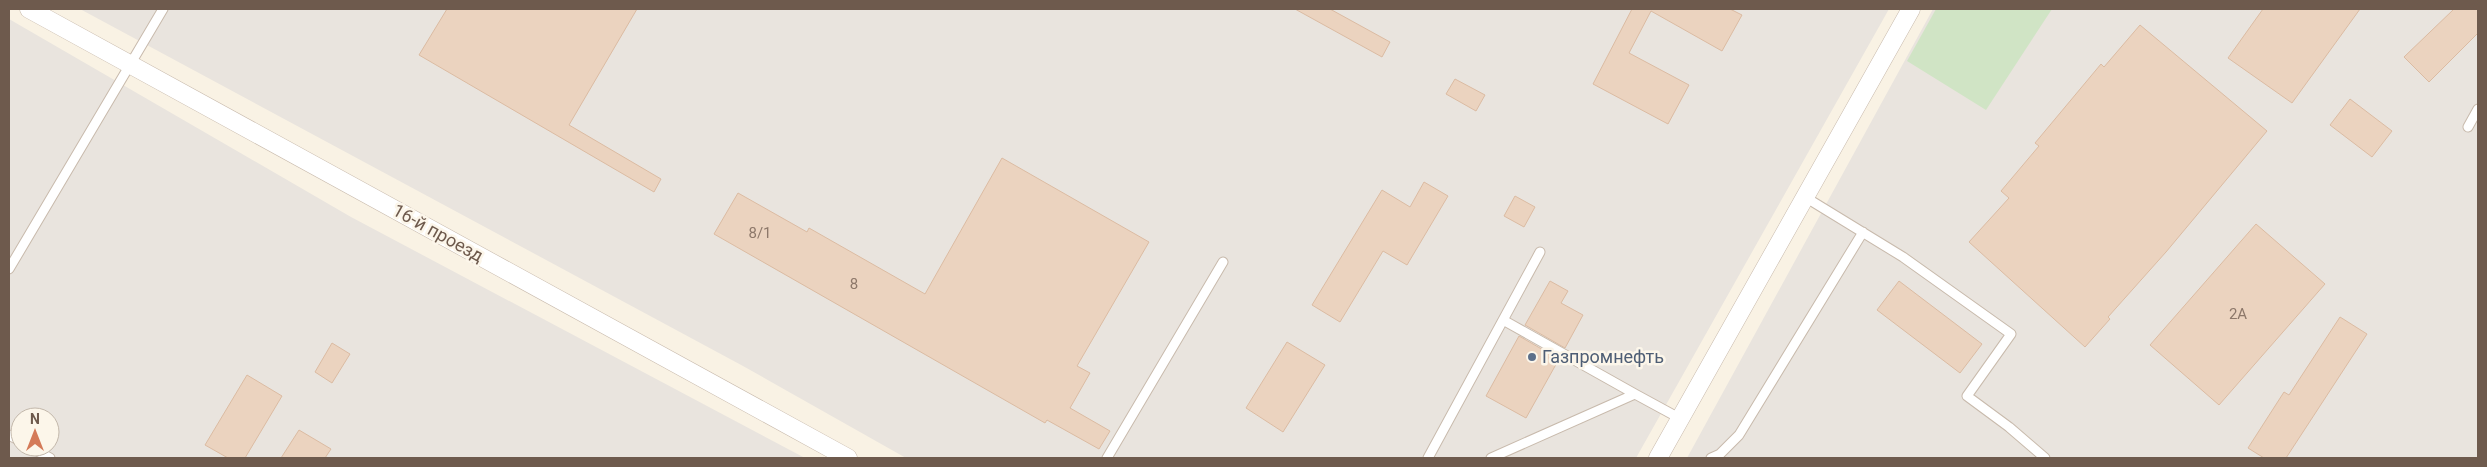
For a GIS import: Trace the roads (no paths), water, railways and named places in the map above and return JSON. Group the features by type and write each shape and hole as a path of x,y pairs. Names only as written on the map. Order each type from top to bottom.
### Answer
{"street":[{"name":"16-й проезд","path":"29,9 848,458"},
{"path":"1658,458 1911,9"}],"lane":[{"path":"9,269 132,65 163,9"},
{"path":"2468,126 2478,109"},
{"path":"1805,197 1903,257 2011,334 1967,396 2009,427 2045,458"},
{"path":"1711,458 1720,454 1739,435 1863,232"},
{"path":"1428,458 1540,252"},
{"path":"1107,458 1223,262"},
{"path":"1504,320 1681,419"},
{"path":"1491,458 1635,394"}],"place":[{"name":"Газпромнефть","path":"1532,357"}]}
